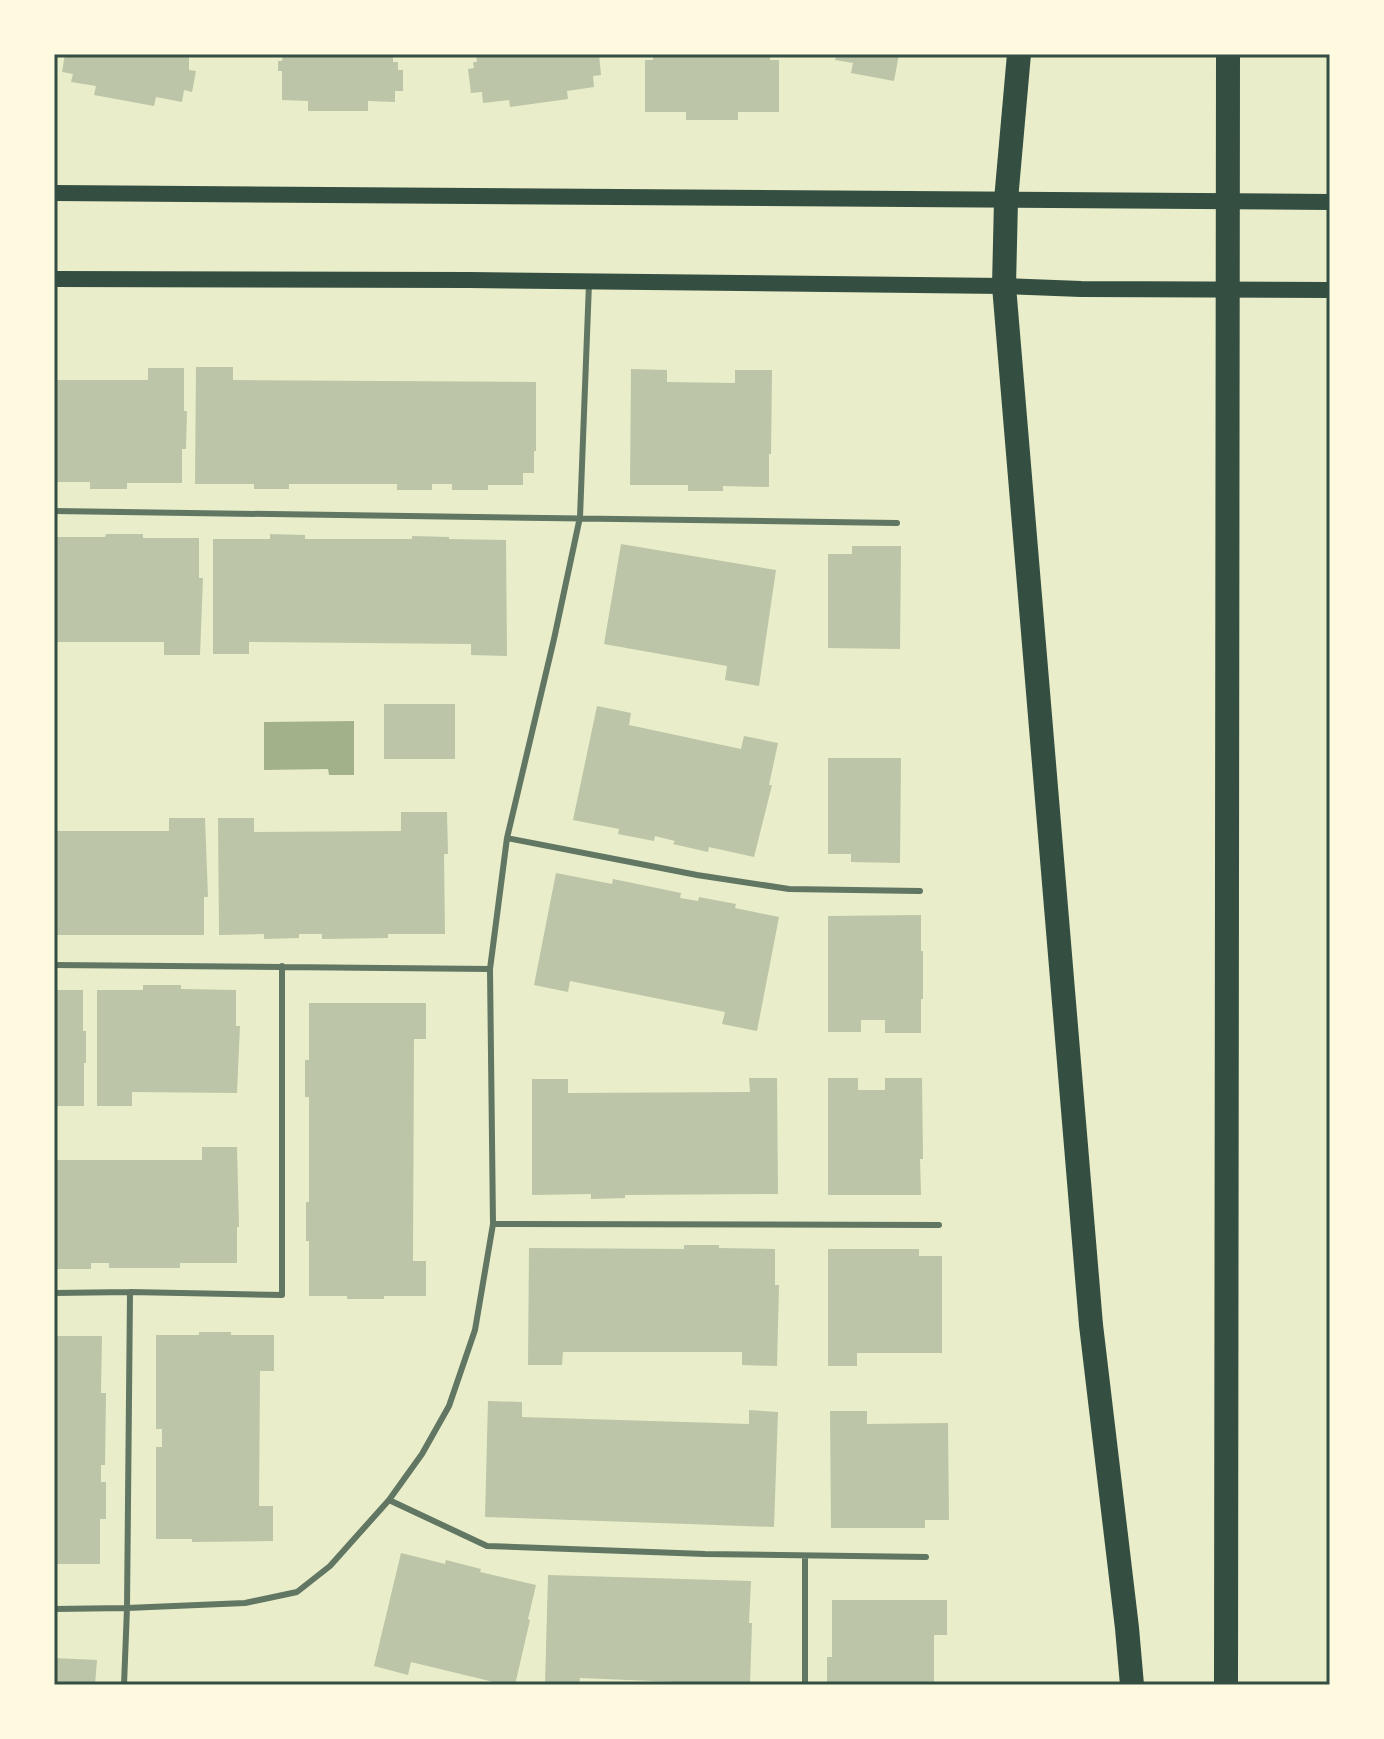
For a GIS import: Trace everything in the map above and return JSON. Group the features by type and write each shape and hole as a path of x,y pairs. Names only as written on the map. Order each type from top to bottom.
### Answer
{"highway":[{"path":"1019,54 1006,200 1004,286 1091,1325 1132,1685"},
{"path":"1226,1685 1228,54"}],"main road":[{"path":"54,193 1330,202"},
{"path":"54,279 453,280 1330,290"}],"lane":[{"path":"54,1609 245,1603 297,1592 330,1566 389,1500 422,1454 449,1406 475,1330 493,1224 490,969 507,838 580,517 589,283"},
{"path":"54,511 897,523"},
{"path":"507,838 697,875 789,889 920,891"},
{"path":"54,965 490,969"},
{"path":"54,1293 282,1295 282,966"},
{"path":"493,1224 939,1225"},
{"path":"124,1685 130,1292"},
{"path":"389,1500 487,1546 705,1554 926,1557"},
{"path":"805,1556 805,1685"}],"shaded area":[{"path":"354,721 354,775 329,775 328,769 264,770 264,722"}],"building":[{"path":"65,54 189,54 189,70 196,71 192,92 184,90 182,102 156,97 154,106 94,95 96,86 71,82 73,74 62,72"},
{"path":"283,54 393,54 398,70 403,70 403,91 395,91 395,102 368,101 368,111 308,111 308,101 282,100 282,71 278,71 278,61 282,61"},
{"path":"476,54 599,54 601,75 593,76 594,87 567,91 568,99 510,107 509,100 483,103 482,92 471,93 468,69 474,68"},
{"path":"653,54 770,54 770,60 779,60 779,112 738,112 738,120 686,120 686,112 645,112 645,60 653,60"},
{"path":"837,54 899,54 894,81 851,73 853,63 835,60"},
{"path":"196,367 233,367 233,380 536,382 534,473 523,473 523,485 488,485 488,490 452,490 452,484 432,484 432,490 397,490 397,484 289,484 289,489 254,489 254,484 195,484"},
{"path":"148,368 184,368 184,411 187,411 182,483 127,483 127,489 90,489 90,482 54,482 54,380 148,380"},
{"path":"631,369 667,370 667,382 735,383 735,370 772,370 769,487 723,486 723,491 688,491 688,485 630,485"},
{"path":"106,534 143,534 143,538 199,538 199,578 203,578 200,655 164,655 164,642 54,642 54,537 105,537"},
{"path":"270,534 305,535 305,539 412,539 412,536 506,540 507,656 471,655 471,644 249,642 249,654 213,654 213,539 270,539"},
{"path":"621,544 776,570 759,686 725,680 727,666 604,644"},
{"path":"852,546 901,546 900,649 828,648 828,554 852,554"},
{"path":"384,704 455,704 455,759 384,759"},
{"path":"597,706 631,713 629,725 741,749 744,736 778,743 769,785 772,785 754,857 709,847 708,852 673,844 675,841 655,836 654,841 618,834 619,829 573,820"},
{"path":"828,758 901,758 900,863 851,862 851,854 828,854"},
{"path":"401,812 447,812 445,934 322,939 322,934 264,939 264,934 219,935 218,818 254,818 254,832 401,831"},
{"path":"169,818 205,818 208,897 204,897 204,935 54,935 54,831 169,831"},
{"path":"556,873 612,884 613,879 681,893 680,898 698,901 699,897 736,904 735,908 779,917 757,1031 722,1024 725,1012 570,981 568,992 534,985"},
{"path":"921,915 921,1033 885,1033 885,1020 861,1020 861,1032 828,1032 828,916"},
{"path":"143,985 236,990 236,1026 240,1026 237,1093 132,1092 132,1106 97,1106 97,990 143,990"},
{"path":"54,990 83,990 83,1031 86,1031 84,1106 54,1106"},
{"path":"309,1003 426,1003 426,1039 414,1039 413,1261 426,1261 426,1296 347,1299 347,1296 309,1296 306,1202 309,1202 309,1097 305,1097 305,1060 309,1060"},
{"path":"749,1078 777,1078 778,1194 625,1195 625,1198 591,1199 591,1194 532,1195 532,1079 568,1079 568,1093 750,1092"},
{"path":"828,1078 858,1078 858,1090 885,1090 885,1078 922,1078 921,1195 828,1195"},
{"path":"202,1147 237,1147 237,1263 180,1263 180,1268 109,1268 109,1263 91,1263 91,1269 54,1269 54,1160 202,1160"},
{"path":"684,1245 775,1249 775,1285 779,1285 777,1366 742,1365 742,1352 563,1352 562,1365 528,1365 529,1248 684,1249"},
{"path":"828,1249 919,1249 919,1256 942,1256 942,1353 857,1353 857,1366 828,1366"},
{"path":"199,1332 274,1335 274,1371 260,1371 259,1506 273,1506 273,1541 156,1539 156,1447 162,1447 162,1429 156,1429 156,1335 199,1335"},
{"path":"54,1336 102,1336 101,1393 106,1393 105,1465 101,1465 101,1482 106,1482 106,1519 100,1519 100,1564 54,1564"},
{"path":"488,1401 522,1402 522,1417 749,1424 749,1410 778,1412 774,1527 485,1517"},
{"path":"830,1411 867,1411 867,1424 948,1423 949,1520 925,1520 925,1528 831,1528"},
{"path":"401,1553 445,1564 446,1560 481,1569 480,1572 536,1585 515,1685 411,1662 408,1675 374,1666"},
{"path":"548,1575 751,1581 750,1685 580,1678 579,1685 545,1685"},
{"path":"832,1600 947,1600 947,1635 934,1635 934,1685 827,1685 827,1657 832,1657"},
{"path":"54,1658 97,1660 95,1685 54,1685"}]}
